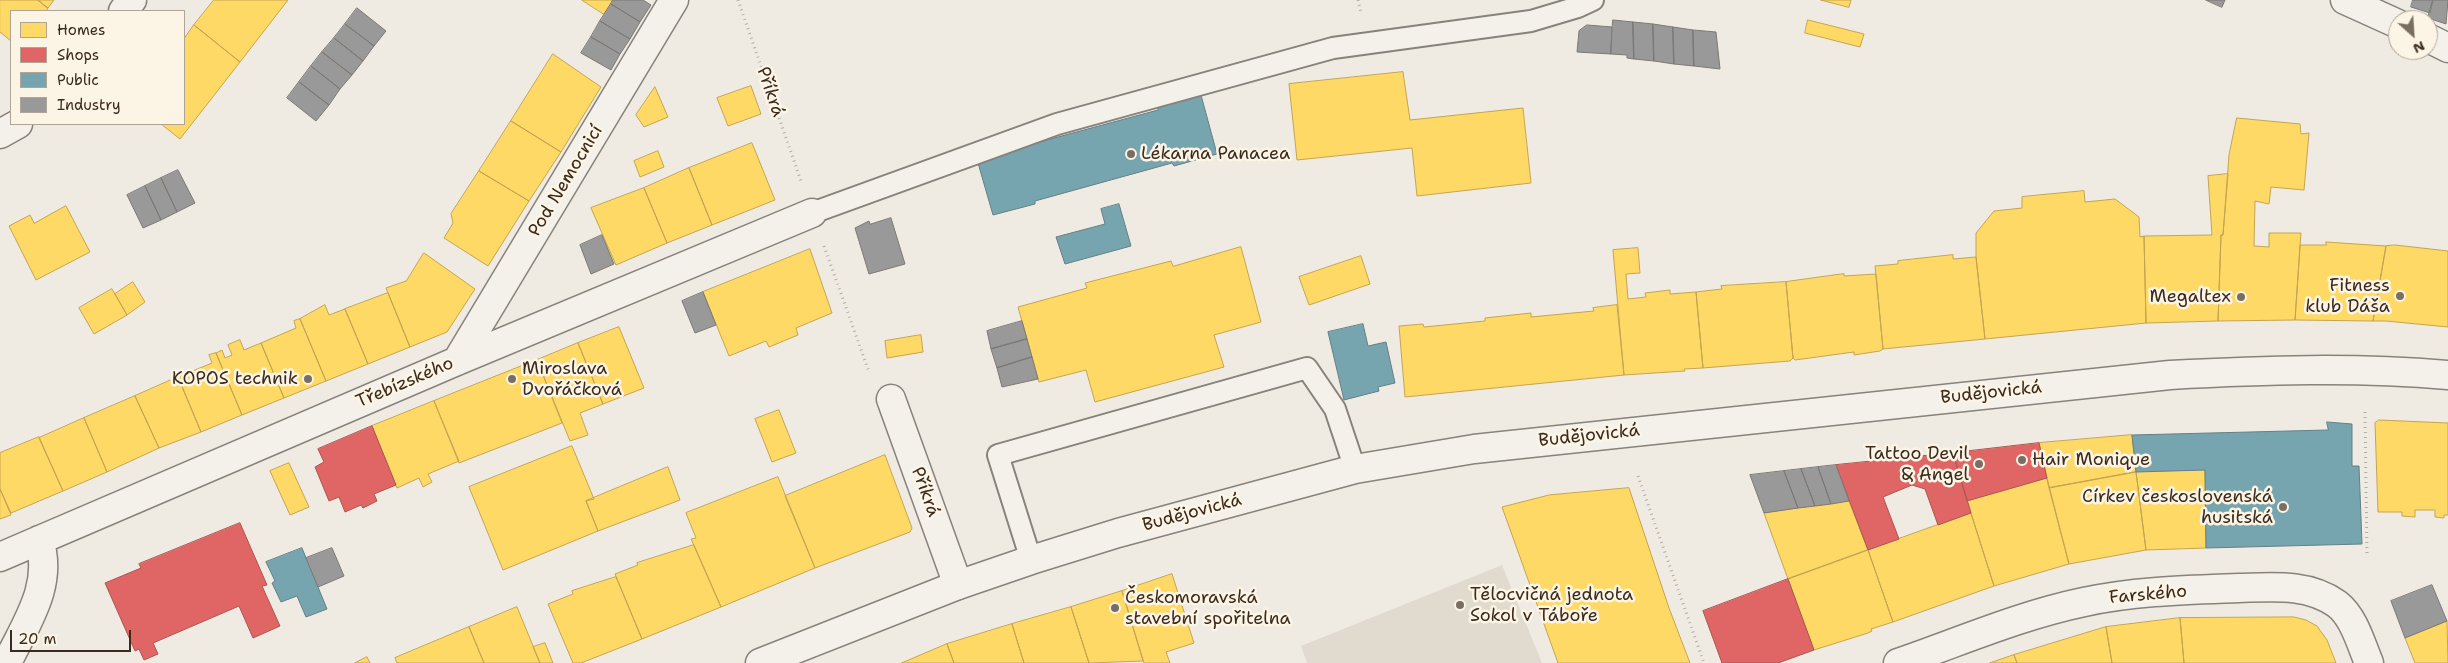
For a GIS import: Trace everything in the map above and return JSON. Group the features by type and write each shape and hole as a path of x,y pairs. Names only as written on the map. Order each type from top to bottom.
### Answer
{"street":[{"path":"124,10 132,0"},
{"name":"Pod Nemocnicí","path":"457,361 674,0"},
{"path":"2346,0 2388,19"},
{"path":"0,134 16,125"},
{"name":"Třebízského","path":"0,557 457,361 812,213"},
{"name":"Budějovická","path":"760,663 958,585 1118,533 1355,470 1474,448 2170,374 2266,370 2362,370 2448,375"},
{"name":"Příkrá","path":"891,399 958,585"},
{"path":"7,663 42,588 44,561 39,540"},
{"name":"Farského","path":"1898,663 2029,617 2083,602 2135,593 2286,587 2313,591 2338,604 2348,614 2369,663"}],"lane":[{"path":"812,213 1058,124 1333,48 1531,21 1578,7 1593,0"},
{"path":"1031,560 998,456 1307,368 1335,410 1355,470"}],"path":[{"name":"Příkrá","path":"738,0 802,183"},
{"path":"828,254 870,375"},
{"path":"2365,412 2367,556"},
{"path":"1638,476 1704,663"}],"shaded area":[{"name":"Tělocvičná jednota Sokol v Táboře","path":"1502,565 1542,663 1307,663 1301,646"}],"building: Homes":[{"path":"0,0 38,0 48,8 47,10 10,10 10,40 0,32"},
{"path":"38,0 54,0 48,8"},
{"path":"214,0 288,0 240,62 194,25"},
{"path":"582,0 613,0 604,14"},
{"path":"1821,0 1851,0 1849,7"},
{"path":"1808,20 1864,34 1860,47 1805,33"},
{"path":"194,25 240,62 180,139 162,125 185,125 185,38"},
{"path":"553,54 601,87 561,152 511,121"},
{"path":"1403,72 1410,120 1523,108 1531,183 1417,196 1412,148 1297,160 1289,84"},
{"path":"751,86 761,114 728,126 717,98"},
{"path":"655,87 668,117 644,127 636,115"},
{"path":"2237,118 2300,124 2301,134 2309,133 2304,190 2271,187 2269,204 2255,201 2254,246 2269,247 2269,233 2301,233 2295,320 2218,321 2221,235 2223,235 2229,155"},
{"path":"511,121 561,152 529,201 479,171"},
{"path":"752,143 775,200 712,225 689,168"},
{"path":"658,151 664,167 640,177 634,161"},
{"path":"689,168 712,225 667,243 644,188"},
{"path":"479,171 529,201 488,266 444,238 453,223 451,214"},
{"path":"2228,174 2223,235 2221,235 2218,321 2146,323 2144,236 2212,235 2208,176"},
{"path":"644,188 667,243 616,265 591,208"},
{"path":"2084,191 2085,202 2115,199 2139,217 2140,237 2144,236 2146,323 1985,339 1976,257 1976,233 1994,211 2022,208 2022,197"},
{"path":"66,206 90,252 36,280 9,226 30,215 34,223"},
{"path":"2326,242 2386,246 2373,321 2295,320 2300,245 2326,245"},
{"path":"2395,245 2448,251 2448,327 2373,321 2386,246"},
{"path":"1241,247 1261,322 1214,335 1224,367 1095,402 1086,370 1039,382 1018,307 1087,288 1085,283 1171,261 1173,266"},
{"path":"1638,248 1640,273 1626,274 1628,299 1646,297 1645,293 1670,290 1670,294 1696,292 1703,368 1624,375 1613,250"},
{"path":"810,249 832,313 796,328 798,335 769,347 766,341 729,356 703,292"},
{"path":"424,253 475,289 447,332 410,347 386,288 406,281"},
{"path":"1953,255 1953,259 1976,257 1985,339 1883,349 1875,266 1898,264 1898,261"},
{"path":"1361,256 1370,284 1309,305 1299,277"},
{"path":"1844,274 1844,276 1876,274 1883,349 1854,355 1854,352 1795,360 1793,358 1786,282"},
{"path":"133,282 145,302 127,315 115,294"},
{"path":"1786,282 1793,358 1790,361 1703,368 1696,292 1722,289 1721,286"},
{"path":"112,289 127,315 94,334 79,308"},
{"path":"388,293 410,347 368,364 345,309"},
{"path":"325,305 329,315 345,309 368,364 326,381 300,319"},
{"path":"1617,305 1624,375 1405,397 1399,326 1423,324 1424,327 1485,321 1485,318 1531,313 1531,317 1594,311 1593,308"},
{"path":"300,319 326,381 284,398 261,343 296,328 294,321"},
{"path":"619,327 644,388 603,404 578,343"},
{"path":"921,335 923,352 887,358 885,341"},
{"path":"240,340 244,350 261,343 284,398 242,415 216,353 222,350 225,358 232,355 228,345"},
{"path":"578,343 603,404 580,413 588,435 570,441 537,360"},
{"path":"216,353 242,415 201,432 178,377 212,363 209,355"},
{"path":"537,360 562,423 459,463 434,401"},
{"path":"178,377 201,432 159,448 135,396"},
{"path":"135,396 159,448 107,472 84,418"},
{"path":"434,401 459,461 428,474 432,482 423,487 419,478 397,488 372,426"},
{"path":"779,410 796,453 772,462 755,419"},
{"path":"84,418 107,472 63,491 39,438"},
{"path":"2379,420 2448,423 2448,515 2444,515 2444,518 2435,517 2435,510 2415,510 2415,517 2402,516 2402,512 2378,512 2375,423"},
{"path":"2132,435 2136,472 2049,488 2039,443"},
{"path":"39,437 63,491 11,513 0,489 0,453"},
{"path":"572,446 594,499 586,501 598,531 503,570 469,487"},
{"path":"885,455 912,528 910,532 815,568 785,496"},
{"path":"289,463 309,507 290,515 270,471"},
{"path":"668,467 680,500 598,531 586,501"},
{"path":"2205,470 2206,548 2146,550 2136,472"},
{"path":"2136,472 2146,550 2069,564 2049,488"},
{"path":"778,477 815,568 721,607 691,539 696,538 686,513"},
{"path":"2047,478 2069,564 1994,586 1967,501"},
{"path":"1629,488 1669,608 1690,663 1558,663 1502,507 1549,495"},
{"path":"0,489 11,515 0,519"},
{"path":"1849,501 1868,550 1788,579 1764,513"},
{"path":"1971,513 1994,586 1893,622 1868,550"},
{"path":"694,545 721,607 642,639 615,574 638,565 637,563"},
{"path":"1868,550 1893,622 1871,629 1872,631 1868,633 1814,650 1788,579"},
{"path":"1172,574 1194,643 1166,652 1170,663 1144,663 1122,591"},
{"path":"616,577 642,639 581,663 573,663 548,604 573,594 572,591"},
{"path":"1122,591 1143,661 1089,663 1071,607"},
{"path":"517,607 540,663 484,663 469,627"},
{"path":"1071,607 1089,663 1024,663 1012,624"},
{"path":"2294,617 2306,620 2317,626 2327,640 2336,663 2184,663 2180,618"},
{"path":"2180,618 2184,663 2112,663 2106,627"},
{"path":"2447,621 2448,663 2415,663 2405,638"},
{"path":"1012,624 1024,663 954,663 947,644"},
{"path":"469,627 484,663 397,663 395,658"},
{"path":"2106,627 2112,663 2017,663 2014,655"},
{"path":"545,643 553,663 540,663 533,647"},
{"path":"947,644 954,663 902,663"},
{"path":"2014,655 2017,663 1990,663"},
{"path":"367,657 370,663 355,663"}],"building: Shops":[{"path":"372,426 396,485 374,494 377,501 363,508 361,505 345,512 339,497 329,501 315,467 324,462 318,449"},
{"path":"2039,443 2047,478 1967,501 1953,453"},
{"path":"1953,453 1971,513 1938,525 1925,489 1912,485 1883,497 1899,539 1868,550 1836,465"},
{"path":"240,523 267,585 262,586 280,626 253,638 239,606 153,643 158,654 144,660 139,649 135,651 105,583 141,568 139,564"},
{"path":"1788,579 1814,650 1778,663 1722,663 1703,611"}],"building: Public":[{"path":"1201,95 1217,154 1174,166 1172,163 1035,201 1035,204 993,215 976,156 1021,147 1158,110 1158,107"},
{"path":"1119,204 1131,246 1065,264 1056,237 1105,224 1101,209"},
{"path":"1363,324 1368,346 1386,342 1395,383 1378,387 1379,391 1344,400 1328,332"},
{"name":"Církev československá husitská","path":"2327,422 2352,424 2352,466 2359,466 2362,544 2206,548 2205,470 2136,472 2132,435 2328,430"},
{"path":"302,548 327,609 306,617 297,596 281,602 272,583 275,581 266,562"}],"building: Industry":[{"path":"613,0 643,0 651,5 640,22 611,4"},
{"path":"2206,0 2225,0 2222,7"},
{"path":"2413,0 2433,0 2431,10 2420,10 2411,7"},
{"path":"2433,0 2448,0 2446,24 2438,21 2438,10 2430,10"},
{"path":"611,4 640,22 630,39 600,21"},
{"path":"357,8 386,31 374,46 345,24"},
{"path":"1613,20 1633,22 1634,59 1627,58 1627,55 1611,54"},
{"path":"600,21 630,39 620,54 591,37"},
{"path":"1633,22 1653,24 1654,61 1634,59"},
{"path":"345,24 374,46 363,61 334,38"},
{"path":"1653,24 1673,27 1674,64 1654,61"},
{"path":"1587,25 1612,27 1611,54 1577,52 1579,31"},
{"path":"1673,27 1693,30 1694,66 1674,64"},
{"path":"1693,30 1716,32 1720,69 1694,66"},
{"path":"591,37 620,54 611,70 581,53"},
{"path":"334,38 363,61 352,75 322,52"},
{"path":"322,52 352,75 340,89 311,66"},
{"path":"311,66 340,89 329,105 299,82"},
{"path":"299,82 329,105 316,121 287,98"},
{"path":"178,170 195,203 177,212 161,178"},
{"path":"161,178 177,212 161,220 145,186"},
{"path":"145,186 161,220 143,228 127,195"},
{"path":"891,218 905,264 869,274 855,228 869,221 870,224"},
{"path":"602,235 614,264 591,274 580,245"},
{"path":"703,292 716,325 695,333 682,301"},
{"path":"1022,321 1027,339 991,349 987,331"},
{"path":"1027,339 1032,357 997,368 991,349"},
{"path":"1032,357 1038,379 1002,387 997,368"},
{"path":"1836,465 1849,501 1831,504 1818,467"},
{"path":"1818,467 1831,504 1815,506 1801,469"},
{"path":"1801,469 1815,506 1798,508 1784,471"},
{"path":"1784,471 1798,508 1764,513 1750,475"},
{"path":"332,548 344,576 318,587 306,558"},
{"path":"2432,585 2447,621 2405,638 2391,601"}],"place":[{"name":"Lékarna Panacea","path":"1131,154"},
{"name":"Fitness klub Dáša","path":"2400,296"},
{"name":"Megaltex","path":"2241,297"},
{"name":"KOPOS technik","path":"308,379"},
{"name":"Miroslava Dvořáčková","path":"512,379"},
{"name":"Hair Monique","path":"2022,460"},
{"name":"Tattoo Devil & Angel","path":"1979,464"},
{"name":"Církev československá husitská","path":"2283,507"},
{"name":"Tělocvičná jednota Sokol v Táboře","path":"1460,605"},
{"name":"Českomoravská stavební spořitelna","path":"1115,608"}]}
